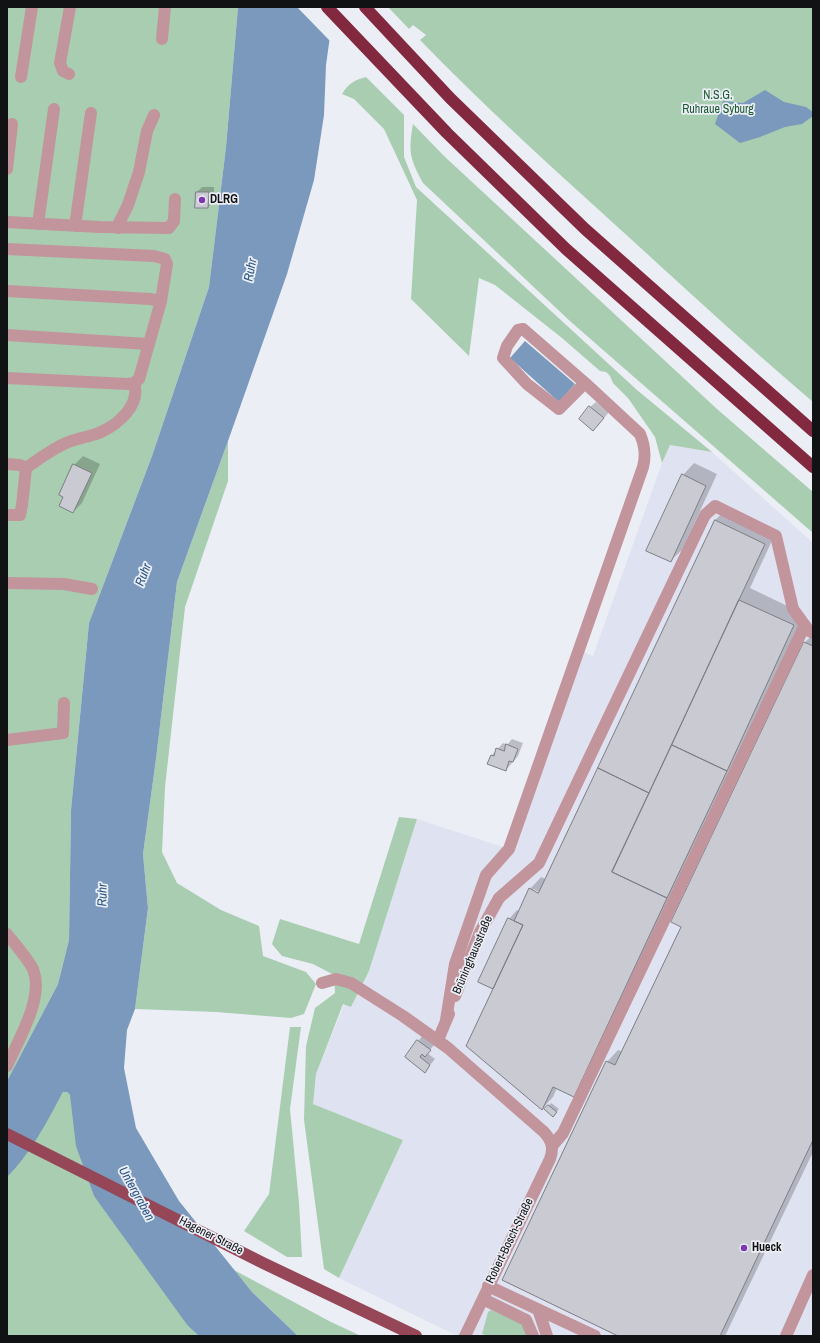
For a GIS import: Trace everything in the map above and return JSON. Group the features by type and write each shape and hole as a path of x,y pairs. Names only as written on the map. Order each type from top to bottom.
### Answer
{"highway":[{"path":"327,7 447,133 566,249 813,467"},
{"path":"365,7 450,98 585,229 813,431"}],"main road":[{"name":"Hagener Straße","path":"7,1134 263,1262 416,1336"}],"street":[{"path":"21,77 32,7"},
{"path":"70,7 60,63 63,71 70,74"},
{"path":"162,39 165,7"},
{"path":"38,224 54,109"},
{"path":"75,226 91,113"},
{"path":"118,228 128,205 138,172 147,131 154,115"},
{"path":"7,169 12,124"},
{"path":"7,222 118,228 169,228 174,221 175,199"},
{"path":"7,249 154,256 165,259 167,264 161,301 139,379 134,383 128,384 7,378"},
{"path":"7,291 150,299 161,301"},
{"path":"446,1020 455,964 486,875 509,849 645,457 644,445 640,434 585,383 523,329 518,330 507,346 504,358 527,384 559,408 585,383"},
{"path":"7,335 148,344"},
{"path":"26,468 65,443 101,432 119,422 129,409 134,398 136,389 134,383"},
{"path":"7,464 20,465 26,468"},
{"path":"7,515 20,515 26,468"},
{"name":"Brüninghausstraße","path":"438,1040 480,932 499,898 539,864 705,515 715,506 776,536 793,609 809,629"},
{"path":"7,583 64,584 92,589"},
{"path":"552,1146 563,1133 809,629"},
{"path":"7,740 63,733 64,702"},
{"path":"7,934 34,971 36,991 34,1006 7,1066"},
{"path":"322,984 336,979 351,983 438,1040 544,1132 551,1139 552,1146"},
{"name":"Robert-Bosch-Straße","path":"465,1336 550,1159 552,1146"},
{"path":"786,1336 813,1275"},
{"path":"488,1286 595,1336"},
{"path":"483,1299 526,1320 534,1336"},
{"path":"538,1309 547,1336"}],"shaded area":[{"path":"670,445 712,452 813,543 813,1336 457,1336 339,1278 403,1140 312,1104 316,1074 344,1004 351,1007 369,971 417,819 509,849 579,650 593,656 662,463"}],"green space":[{"path":"7,7 238,7 226,147 209,287 152,456 89,623 71,810 69,940 58,984 7,1081"},
{"name":"N.S.G. Ruhraue Syburg","path":"388,7 813,7 813,402 711,312 538,154 466,87 420,40 426,35 413,25 409,29"},
{"path":"366,77 404,115 404,157 416,187 637,390 712,452 670,445 662,463 655,437 628,398 613,383 610,376 606,372 600,371 562,338 495,285 479,278 469,356 411,299 417,200 384,129 354,99 342,94 352,83"},
{"path":"413,124 444,156 717,409 813,492 813,533 571,322 423,183 415,168 411,155"},
{"path":"228,441 228,481 185,607 165,787 162,852 177,883 221,910 259,926 263,956 306,972 316,984 304,1014 291,1018 216,1012 135,1009 148,908 143,854 177,582"},
{"path":"399,817 417,819 369,971 351,1007 343,1004 316,1074 313,1104 403,1140 339,1278 324,1269 304,1120 306,1046 315,1008 335,993 334,975 313,964 282,956 272,944 280,919 359,944"},
{"path":"290,1027 301,1027 290,1109 299,1203 302,1257 287,1257 244,1231 269,1194"},
{"path":"63,1092 67,1092 70,1095 188,1326 199,1336 7,1336 7,1151 23,1158 40,1133"},
{"path":"234,1270 331,1322 361,1336 298,1336 252,1292"},
{"path":"491,1310 521,1323 528,1336 486,1336 482,1334 488,1312"}],"water":[{"path":"238,7 334,7 326,65 324,115 314,180 287,274 177,582 143,854 148,908 135,1009 127,1030 124,1068 136,1128 179,1201 252,1292 298,1336 199,1336 188,1326 94,1196 76,1146 70,1095 67,1092 63,1092 45,1126 24,1158 7,1177 7,1081 58,984 69,940 71,810 89,623 152,456 209,287 226,147"},
{"path":"765,90 784,102 806,107 813,112 813,116 802,124 785,127 740,143 715,124 723,101 743,103"},
{"path":"525,341 575,384 559,402 510,358"}],"pier":[{"path":"297,7 336,7 331,42"}],"building":[{"name":"DLRG","path":"196,192 209,192 208,208 195,208"},
{"path":"589,406 604,418 593,431 579,419"},
{"path":"73,464 92,473 73,513 59,506 63,497 59,495"},
{"path":"682,474 706,486 671,562 646,551"},
{"path":"715,520 765,544 649,793 598,768"},
{"path":"739,600 794,625 727,771 672,745"},
{"path":"804,642 813,646 813,1140 720,1336 618,1336 502,1280 606,1061 615,1065 681,927 671,922"},
{"path":"506,744 518,749 513,762 509,761 506,771 487,764 491,755 494,756 496,748 504,751"},
{"path":"672,745 727,771 667,898 612,872"},
{"path":"598,768 649,793 612,872 667,898 574,1097 553,1087 542,1110 466,1046 523,925 514,921 529,888 538,893"},
{"path":"508,918 523,925 493,989 478,982"},
{"path":"417,1040 431,1050 425,1057 422,1054 420,1057 430,1065 425,1073 405,1057"},
{"path":"548,1105 557,1112 553,1117 544,1109"}],"place":[{"name":"DLRG","path":"202,200"},
{"name":"Hueck","path":"744,1248"}],"water label":[{"name":"Ruhr","path":"251,270"},
{"name":"Ruhr","path":"144,575"},
{"name":"Ruhr","path":"103,895"},
{"name":"Untergraben","path":"136,1194"}]}
